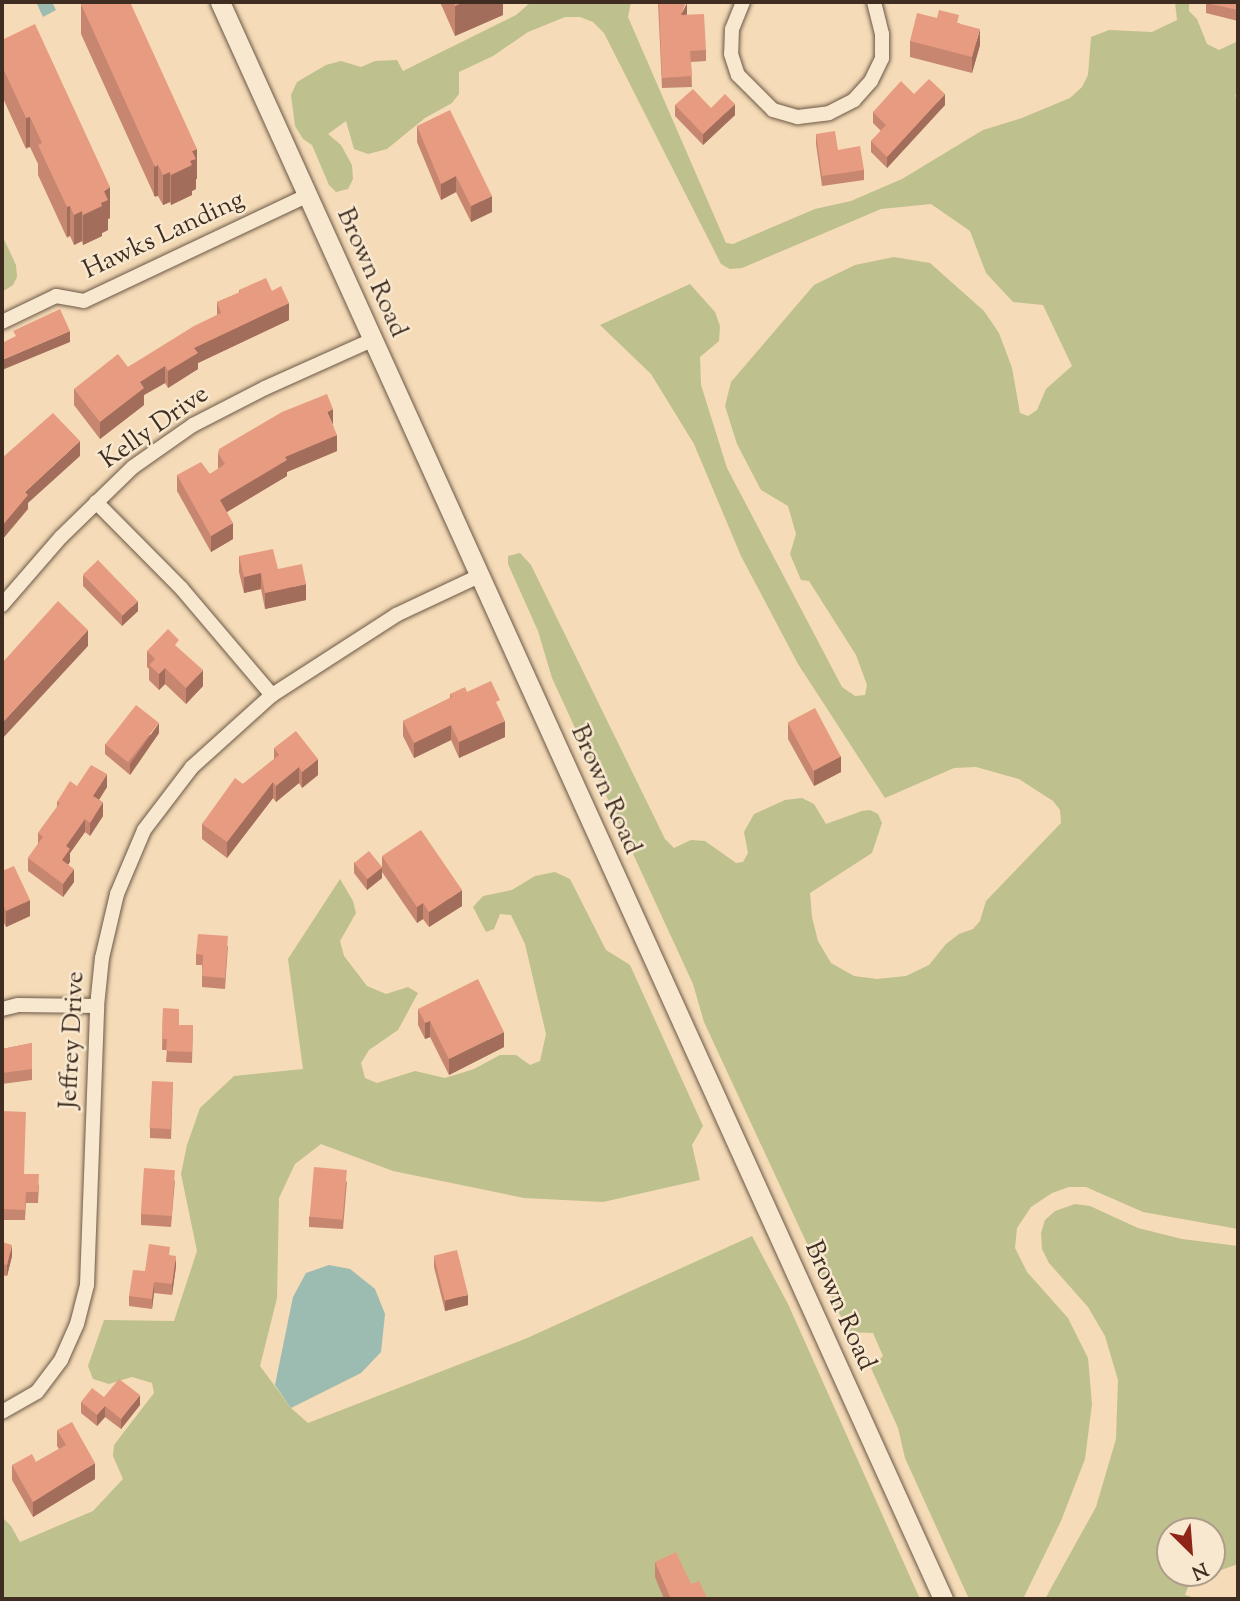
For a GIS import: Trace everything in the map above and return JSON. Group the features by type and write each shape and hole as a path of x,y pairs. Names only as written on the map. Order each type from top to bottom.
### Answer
{"street":[{"name":"Brown Road","path":"220,2 943,1599"},
{"path":"743,2 732,29 731,54 738,75 773,110 798,117 829,113 854,100 871,81 882,58 883,34 874,2"},
{"name":"Hawks Landing","path":"2,322 56,296 84,301 306,196"},
{"name":"Kelly Drive","path":"2,605 96,502 133,467 193,425 265,388 372,340"},
{"path":"96,502 182,589 272,695"},
{"name":"Jeffrey Drive","path":"2,1412 37,1392 61,1360 77,1324 88,1285 97,1006 102,958 117,894 144,830 192,767 272,695 397,615 479,576"},
{"path":"2,1009 18,1005 97,1006"}],"green space":[{"path":"531,2 631,2 628,17 726,243 733,244 815,209 851,201 902,179 983,130 1022,118 1070,98 1082,87 1088,75 1091,37 1109,30 1152,32 1177,20 1175,2 1189,2 1189,11 1197,19 1207,44 1219,50 1238,41 1238,92 1235,95 1238,104 1238,1229 1143,1212 1086,1187 1069,1187 1052,1193 1031,1207 1017,1228 1015,1248 1027,1272 1068,1318 1088,1358 1092,1404 1085,1459 1061,1521 1023,1599 969,1599 905,1458 898,1428 871,1368 883,1356 873,1333 848,1332 704,1022 693,984 552,678 538,631 508,564 508,556 520,553 531,565 665,839 674,848 691,840 705,841 736,863 743,862 748,853 744,832 754,814 785,800 802,798 814,804 826,824 862,811 870,810 878,814 882,823 872,853 810,893 812,917 818,941 831,963 854,976 877,979 906,976 929,965 946,944 959,934 973,929 980,921 986,901 1061,823 1060,810 1053,801 1019,779 976,767 954,768 885,798 798,664 741,556 694,444 651,374 600,325 690,284 715,312 720,326 719,341 700,357 701,385 727,468 842,687 855,696 865,695 867,685 856,655 809,581 801,580 790,554 796,534 788,506 761,490 737,444 725,406 731,382 814,285 855,265 894,257 930,263 984,311 999,333 1012,368 1020,413 1028,416 1037,410 1046,389 1072,366 1043,305 1013,302 986,273 970,231 931,204 881,209 742,268 730,269 721,264 604,33 593,22 580,17 565,17 528,32 493,56 459,72 459,94 452,103 425,118 387,149 368,154 354,149 346,121 328,134 341,145 352,165 353,179 348,189 336,192 329,185 312,145 303,139 295,126 291,95 297,82 326,65 341,61 361,67 375,61 397,60 403,71 516,15"},
{"path":"2,235 16,265 17,277 13,285 2,292"},
{"path":"555,872 570,879 606,950 630,965 703,1126 692,1145 700,1180 603,1202 524,1198 393,1171 321,1144 295,1164 279,1198 277,1298 260,1366 291,1408 308,1423 525,1339 752,1236 788,1304 920,1599 2,1599 2,1517 20,1542 93,1511 123,1479 113,1456 114,1445 154,1393 152,1383 132,1377 109,1384 93,1379 88,1366 104,1320 174,1321 197,1251 181,1174 187,1145 200,1108 234,1076 303,1069 288,959 340,879 353,901 356,913 340,941 344,956 367,986 386,994 408,987 418,993 398,1030 369,1050 361,1063 365,1078 377,1083 415,1071 445,1078 474,1069 500,1055 516,1055 530,1065 540,1061 546,1034 525,944 511,915 500,914 494,929 486,932 473,907 483,896 512,890 535,876"},
{"path":"1075,1204 1090,1206 1138,1228 1182,1239 1238,1246 1238,1564 1226,1568 1226,1517 1156,1517 1156,1587 1188,1587 1185,1595 1199,1599 1045,1599 1096,1507 1116,1439 1118,1380 1105,1336 1088,1307 1049,1263 1042,1249 1041,1233 1045,1220 1055,1211"}],"water":[{"path":"30,2 52,2 56,10 43,17 37,4"},
{"path":"329,1265 350,1269 375,1289 385,1314 381,1352 361,1373 291,1408 275,1385 293,1297 306,1273"}],"building":[{"path":"130,2 197,149 192,151 196,159 190,161 192,165 171,175 170,172 163,175 158,165 155,167 81,4"},
{"path":"659,2 686,2 681,15 704,14 706,50 690,51 692,76 662,78"},
{"path":"1238,2 1238,10 1206,3"},
{"path":"939,10 959,15 957,23 980,29 972,57 910,41 917,13 937,18"},
{"path":"35,24 110,187 104,191 108,200 83,215 82,211 74,215 70,206 67,207 38,145 42,143 30,117 26,118 2,66 2,40"},
{"path":"929,79 945,94 887,157 871,141 886,125 873,112 901,81 914,94"},
{"path":"693,89 711,108 725,94 735,104 703,134 675,105"},
{"path":"450,110 492,196 471,206 456,176 441,184 417,126"},
{"path":"835,131 838,150 860,146 864,170 822,176 816,134"},
{"path":"266,278 272,291 281,286 289,303 194,348 198,353 168,371 165,366 140,382 144,388 100,422 74,389 118,354 128,367 194,326 221,313 217,302"},
{"path":"60,309 70,331 2,360 2,343 16,336 13,331"},
{"path":"327,394 333,409 327,412 337,435 285,457 287,460 220,500 233,523 211,536 177,475 201,462 210,474 225,464 218,453 219,449 282,412"},
{"path":"53,413 80,441 25,492 28,495 2,526 2,458"},
{"path":"273,549 278,569 302,564 306,584 265,593 261,573 244,577 239,556"},
{"path":"98,560 138,601 122,616 83,575"},
{"path":"58,601 88,630 2,723 2,663"},
{"path":"168,629 179,640 175,645 203,670 186,688 165,668 159,674 149,665 155,659 147,651"},
{"path":"491,681 500,700 496,702 505,721 459,742 451,725 414,743 403,721 452,697 450,694 465,687 467,692"},
{"path":"136,705 159,723 128,762 105,744"},
{"path":"815,708 841,757 813,771 788,723"},
{"path":"296,731 318,759 302,772 299,767 276,786 273,782 227,842 202,824 235,778 243,784 279,755 274,748"},
{"path":"91,765 107,774 93,796 103,802 90,823 85,819 66,846 70,849 62,860 74,869 63,884 28,858 43,837 38,833 60,803 57,802 70,781 77,786"},
{"path":"421,830 462,890 429,912 423,903 417,907 382,856"},
{"path":"369,851 382,867 367,879 354,863"},
{"path":"14,866 30,900 6,911 2,903 2,871"},
{"path":"198,934 228,936 225,978 202,976 203,955 196,954"},
{"path":"478,979 504,1032 449,1059 430,1021 425,1023 418,1009"},
{"path":"163,1008 179,1009 179,1025 193,1025 192,1052 166,1051 167,1039 162,1039"},
{"path":"32,1043 32,1069 2,1073 2,1049"},
{"path":"152,1081 173,1082 171,1129 150,1128"},
{"path":"2,1111 26,1112 24,1174 39,1174 38,1192 26,1192 25,1210 2,1209"},
{"path":"314,1167 347,1170 343,1220 310,1217"},
{"path":"144,1168 175,1170 172,1216 141,1214"},
{"path":"2,1242 12,1245 7,1265 2,1264"},
{"path":"149,1244 170,1247 169,1255 176,1256 172,1284 154,1282 152,1299 129,1296 133,1270 145,1271"},
{"path":"457,1250 468,1295 445,1300 434,1256"},
{"path":"119,1379 140,1395 121,1419 105,1406 97,1415 81,1402 92,1388 104,1397"},
{"path":"72,1422 95,1463 33,1502 12,1465 32,1454 36,1462 66,1445 57,1430"},
{"path":"676,1552 691,1584 699,1581 707,1598 671,1599 655,1562"}]}
